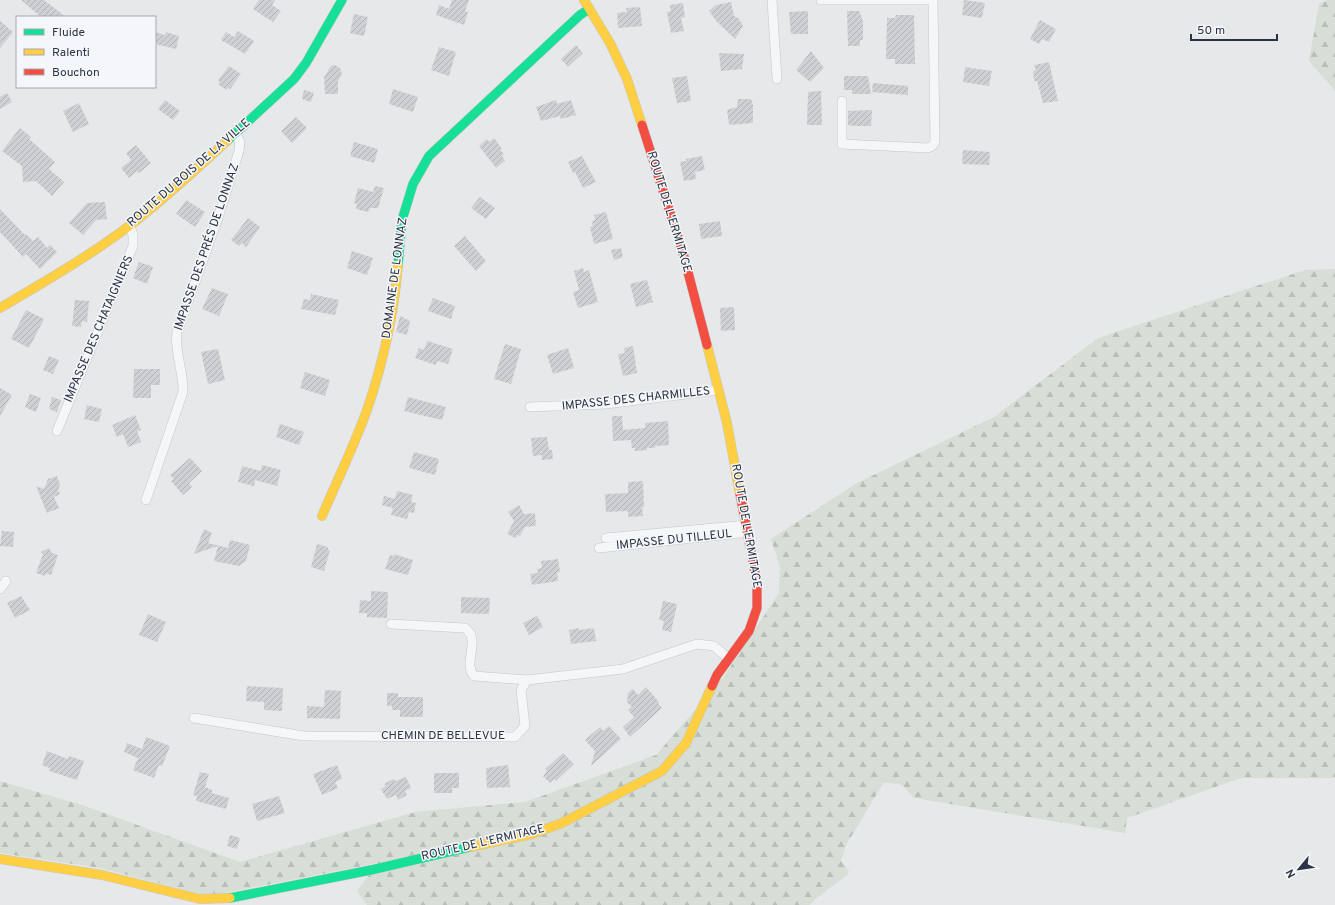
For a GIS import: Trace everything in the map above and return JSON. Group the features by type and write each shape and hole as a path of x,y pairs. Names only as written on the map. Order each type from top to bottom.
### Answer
{"street":[{"name":"ROUTE DU BOIS DE LA VILLE","path":"0,308 81,261 130,226 235,133 299,73 342,0"},
{"name":"ROUTE DE L'ERMITAGE","path":"0,859 102,875 200,899 217,900 243,896 371,870 434,854 532,834 562,823 662,771 686,743 712,684 748,631 756,608 757,577 718,390 683,253 631,90 620,62 584,0"},
{"path":"772,0 777,79"},
{"path":"820,0 933,0 935,142 932,146 928,148 842,144 842,101"},
{"name":"DOMAINE DE LONNAZ","path":"322,516 367,410 385,348 396,288 402,220 413,184 429,156 580,15 589,9"},
{"name":"IMPASSE DES PRÉS DE LONNAZ","path":"146,500 183,392 182,377 176,346 177,332 218,218 240,151 240,142 235,133"},
{"name":"IMPASSE DES CHATAIGNIERS","path":"57,431 133,246 133,235 130,226"},
{"name":"IMPASSE DES CHARMILLES","path":"530,407 606,404 718,390"},
{"path":"606,538 748,528"},
{"name":"IMPASSE DU TILLEUL","path":"599,548 748,528"},
{"path":"0,589 6,581"},
{"path":"391,624 465,628 470,632 472,638 470,667 474,676 527,680 622,669 697,644 714,646 729,659"},
{"name":"CHEMIN DE BELLEVUE","path":"194,718 304,736 515,737 525,726 521,690 527,680"}],"green space":[{"path":"1328,0 1335,0 1335,91 1309,61 1319,4"},
{"path":"1335,269 1335,778 1241,778 1127,818 1125,833 914,798 902,785 884,782 846,845 841,861 849,871 847,875 814,900 810,905 367,905 357,891 378,863 209,896 100,868 0,853 0,781 82,805 240,862 415,812 525,802 656,755 723,678 779,593 780,567 771,539 857,483 994,417 1098,338 1305,270"}],"building":[{"path":"21,0 44,0 65,16 40,16"},
{"path":"259,0 275,0 272,5 281,11 273,22 253,9"},
{"path":"452,0 469,0 465,11 468,12 464,25 436,15 439,5 449,9"},
{"path":"964,0 985,3 982,18 962,15"},
{"path":"731,2 734,16 739,19 743,26 735,39 717,22 709,11 716,5"},
{"path":"683,3 685,17 681,18 684,31 671,33 667,12 671,11 670,5"},
{"path":"640,7 642,26 618,28 617,13 627,12 626,8"},
{"path":"808,11 808,34 791,34 789,12"},
{"path":"847,11 859,11 863,21 863,40 860,40 860,46 848,46"},
{"path":"354,14 368,17 364,36 350,33"},
{"path":"896,15 914,15 915,64 895,64 895,59 886,59 887,18 895,18"},
{"path":"1040,20 1056,29 1049,42 1042,39 1039,44 1030,39"},
{"path":"0,21 13,32 0,48"},
{"path":"238,31 254,41 245,54 221,40 226,32 234,37"},
{"path":"156,32 165,35 166,32 179,36 176,49 156,44"},
{"path":"576,45 583,53 568,67 561,59"},
{"path":"439,47 456,52 449,76 431,70"},
{"path":"811,51 824,68 810,82 796,70"},
{"path":"719,53 744,54 742,69 721,71"},
{"path":"1049,62 1058,101 1043,103 1037,81 1034,81 1033,71 1036,70 1034,65"},
{"path":"335,65 340,68 342,74 338,81 338,94 325,94 324,77 331,66"},
{"path":"229,66 241,74 230,89 228,88 226,90 218,84 220,82 218,80"},
{"path":"965,67 992,71 989,86 963,82"},
{"path":"687,76 691,101 677,103 672,78"},
{"path":"844,76 868,76 871,94 852,94 852,90 844,90"},
{"path":"873,83 908,86 908,95 872,92"},
{"path":"393,89 418,97 413,112 389,104"},
{"path":"304,90 314,93 311,102 302,99"},
{"path":"821,91 822,125 807,125 808,92"},
{"path":"7,93 12,102 0,109 0,97"},
{"path":"738,99 751,99 753,105 753,123 729,125 727,110 737,107"},
{"path":"165,100 180,111 173,120 158,109"},
{"path":"556,100 557,104 571,100 576,115 561,119 560,116 541,121 536,107"},
{"path":"79,103 89,124 73,132 63,111"},
{"path":"872,110 871,126 848,125 848,111"},
{"path":"296,117 307,128 292,143 281,131"},
{"path":"20,128 31,137 29,139 55,162 49,169 64,182 52,196 36,181 23,182 22,166 2,151"},
{"path":"494,138 502,149 500,150 504,154 502,156 505,161 496,168 479,146 487,139 489,142"},
{"path":"354,142 378,149 374,163 350,156"},
{"path":"136,145 151,163 139,173 137,171 129,178 121,168 131,160 126,153"},
{"path":"963,150 990,152 989,165 962,164"},
{"path":"582,156 596,182 583,188 568,162"},
{"path":"702,156 705,170 695,172 696,179 684,181 680,162 686,161 686,159"},
{"path":"375,186 384,188 378,208 370,208 368,212 356,209 357,204 354,203 358,188 373,192"},
{"path":"480,197 495,208 486,219 471,208"},
{"path":"186,200 205,212 195,227 176,214"},
{"path":"105,202 107,219 96,220 83,235 69,223 87,203"},
{"path":"0,209 25,235 26,234 33,241 38,237 47,248 50,245 57,252 40,269 26,254 23,257 0,232"},
{"path":"606,212 613,239 594,244 590,227 593,226 592,221 595,220 594,215"},
{"path":"248,218 260,227 246,247 242,243 239,246 231,240"},
{"path":"720,221 722,236 701,239 699,224"},
{"path":"465,236 486,261 476,271 454,246"},
{"path":"621,248 623,257 614,260 611,250"},
{"path":"352,251 373,258 367,275 347,268"},
{"path":"139,262 153,267 147,284 133,278"},
{"path":"583,268 584,272 589,270 598,302 578,308 573,292 579,290 574,271"},
{"path":"647,280 653,302 636,307 630,284"},
{"path":"212,288 228,294 219,316 202,309"},
{"path":"311,294 339,300 335,315 301,309 304,299 310,300"},
{"path":"433,298 455,306 451,319 428,311"},
{"path":"75,300 89,301 87,322 82,321 81,327 72,326"},
{"path":"734,307 735,330 721,331 720,308"},
{"path":"26,310 44,319 29,348 11,339"},
{"path":"400,316 410,321 407,335 396,332"},
{"path":"427,341 453,349 448,364 437,361 436,365 415,358 419,348 424,350"},
{"path":"505,344 521,349 511,384 494,379"},
{"path":"633,346 637,373 623,376 618,354 625,353 624,348"},
{"path":"568,348 574,368 553,374 547,355"},
{"path":"218,349 225,380 208,384 201,352"},
{"path":"49,356 59,360 53,374 43,370"},
{"path":"134,369 160,369 160,385 151,385 151,398 133,398"},
{"path":"305,372 330,380 325,396 300,388"},
{"path":"0,388 12,395 0,416"},
{"path":"30,394 41,398 36,412 25,407"},
{"path":"52,397 61,400 57,412 49,409"},
{"path":"408,397 446,407 442,420 404,411"},
{"path":"87,405 102,409 99,422 84,419"},
{"path":"135,415 141,430 137,431 141,442 128,447 123,434 117,437 112,425"},
{"path":"612,416 622,416 623,430 645,428 645,423 668,421 669,445 655,446 655,448 647,448 647,450 635,451 635,448 632,448 631,440 613,441"},
{"path":"280,424 304,432 299,445 276,437"},
{"path":"547,437 549,450 552,450 553,459 542,460 542,455 533,456 531,438"},
{"path":"414,452 439,459 435,475 409,468"},
{"path":"190,458 202,471 189,483 192,487 183,495 171,481 174,479 170,475"},
{"path":"262,465 281,470 277,486 255,480 254,486 238,482 242,466 261,471"},
{"path":"57,476 60,485 58,490 60,494 54,497 59,508 47,513 36,486 44,489 48,479"},
{"path":"643,481 643,516 628,517 628,511 606,512 605,494 628,493 628,482"},
{"path":"397,491 413,495 411,502 416,503 414,513 409,512 407,519 391,515 393,508 382,505 384,496 395,499"},
{"path":"519,505 524,514 535,513 536,526 525,527 520,536 517,535 516,538 507,534 514,521 508,512"},
{"path":"204,529 212,533 208,543 228,548 230,540 250,545 246,561 239,566 214,561 218,546 194,554"},
{"path":"2,531 14,532 13,547 0,546"},
{"path":"317,544 328,547 328,550 330,550 324,571 311,567"},
{"path":"49,548 52,553 58,555 51,575 46,573 45,576 36,573 43,554 41,552"},
{"path":"394,554 413,560 408,575 385,569 390,555 394,556"},
{"path":"558,559 560,572 557,572 558,581 532,585 530,574 538,573 537,569 542,568 541,561"},
{"path":"371,591 388,592 387,618 367,617 367,613 359,613 360,600 371,601"},
{"path":"21,596 30,610 15,618 7,603"},
{"path":"461,597 490,598 489,614 461,613"},
{"path":"663,601 677,604 671,632 662,630 664,621 659,620"},
{"path":"148,614 166,622 157,642 139,635"},
{"path":"537,616 543,627 529,635 523,623"},
{"path":"579,628 579,630 594,628 596,641 571,644 569,630"},
{"path":"247,686 283,688 282,711 264,710 264,702 246,701"},
{"path":"646,687 659,702 658,703 662,708 630,737 623,727 634,717 628,710 632,707 627,702 628,693 633,689 638,695"},
{"path":"325,690 341,691 340,719 307,718 307,706 324,707"},
{"path":"387,693 398,693 398,697 423,697 423,717 400,717 400,710 392,710 392,706 387,706"},
{"path":"609,726 621,739 591,766 595,751 585,740 600,727 603,731"},
{"path":"146,737 170,746 162,766 159,765 154,778 133,770 138,758 124,752 127,743 142,749"},
{"path":"47,751 68,759 69,756 84,761 77,780 49,771 50,768 42,765"},
{"path":"563,753 574,764 556,781 554,779 550,783 543,776 547,771 545,769"},
{"path":"337,765 342,779 335,782 338,788 322,795 313,774"},
{"path":"508,765 510,787 487,788 486,768"},
{"path":"200,772 209,774 205,787 212,790 212,793 229,798 226,809 196,801 197,796 193,795"},
{"path":"434,773 459,773 459,788 452,788 452,793 434,793"},
{"path":"406,777 411,788 405,791 407,795 398,800 396,795 387,799 381,789 386,786 384,784 393,779 396,781"},
{"path":"279,796 285,813 257,821 252,804"},
{"path":"230,835 240,838 237,849 227,846"}],"traffic: fast":[{"path":"228,140 294,79 306,63 342,0"},
{"path":"398,265 402,220 413,184 429,156 580,15 589,9"},
{"path":"230,898 371,870 470,847"}],"traffic: slow":[{"path":"584,0 610,43 627,79 642,125"},
{"path":"0,308 82,259 129,226 167,195 228,140"},
{"path":"322,516 357,437 373,392 391,320 398,265"},
{"path":"707,345 727,423 740,494"},
{"path":"470,847 532,834 562,823 662,771 686,743 712,686"},
{"path":"0,859 102,875 200,899 230,898"}],"traffic: jam":[{"path":"642,125 683,253 707,345"},
{"path":"712,686 717,675 749,631 757,608 757,583 740,494"}]}
